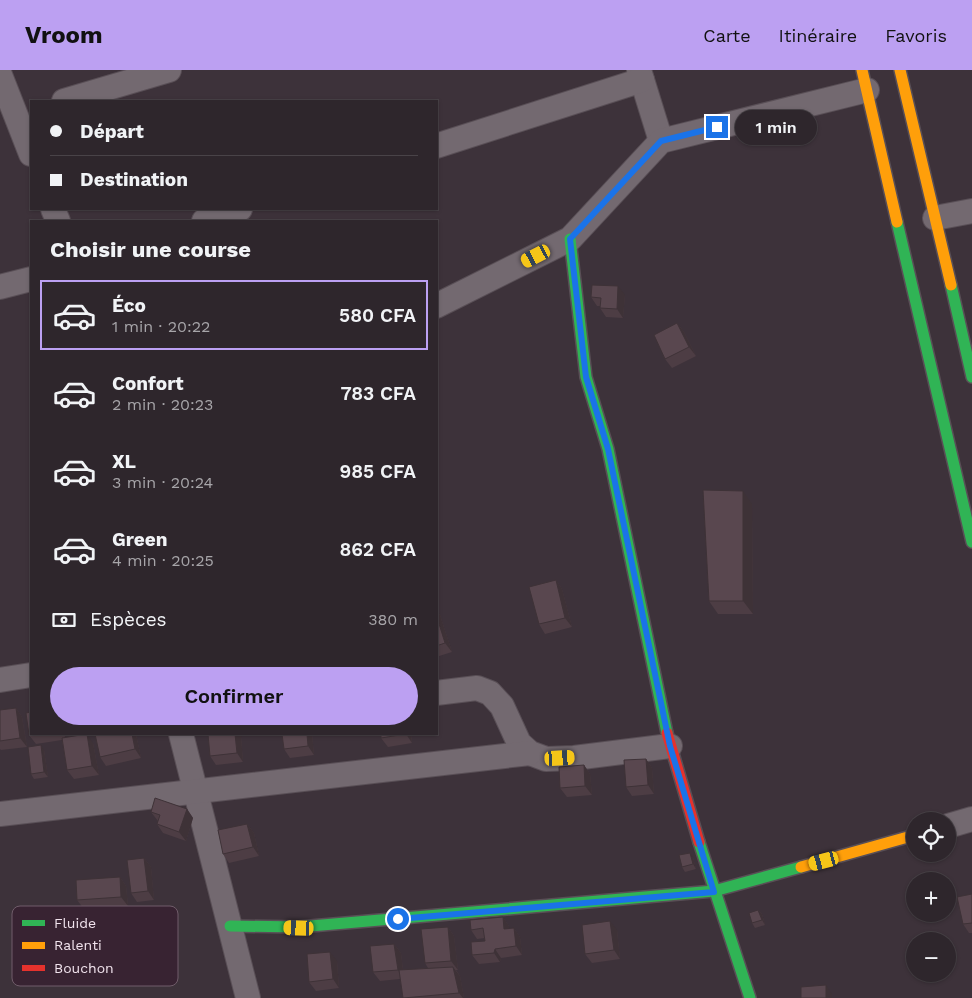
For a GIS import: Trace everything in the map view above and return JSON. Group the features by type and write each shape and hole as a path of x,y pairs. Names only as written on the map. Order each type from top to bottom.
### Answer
{"street":[{"path":"67,100 169,70"},
{"path":"900,70 972,377"},
{"path":"0,75 24,113 30,148"},
{"path":"438,145 640,75 661,141"},
{"path":"438,305 570,239 661,141 865,80 972,542"},
{"path":"207,220 237,210"},
{"path":"934,218 972,211"},
{"path":"570,239 586,377 608,449 670,746 714,892 750,998"},
{"path":"0,287 30,279"},
{"path":"0,680 30,675"},
{"path":"438,693 477,688 490,693 502,706 519,743 530,753 546,759 670,746"},
{"path":"181,735 248,998"},
{"path":"0,814 530,753"},
{"path":"956,824 972,819"},
{"path":"230,926 299,928 714,892 906,838"}],"building":[{"path":"592,285 618,286 617,309 600,308 601,298 591,297"},
{"path":"677,323 689,347 665,359 654,335"},
{"path":"703,490 743,491 743,601 709,601"},
{"path":"556,580 565,618 539,624 529,587"},
{"path":"438,620 445,643 438,645"},
{"path":"16,708 20,738 0,741 0,710"},
{"path":"30,712 30,735 29,735 26,713"},
{"path":"87,735 92,766 67,770 62,738"},
{"path":"95,735 132,735 135,749 100,757"},
{"path":"208,735 235,735 237,753 210,756"},
{"path":"282,735 307,735 308,746 284,749"},
{"path":"381,735 400,735 381,738"},
{"path":"41,745 44,772 31,774 28,747"},
{"path":"646,759 648,785 626,787 624,760"},
{"path":"584,765 585,786 560,788 559,767"},
{"path":"155,798 187,809 179,832 157,824 160,815 151,812"},
{"path":"247,824 253,847 223,854 218,830"},
{"path":"690,853 693,864 682,867 679,855"},
{"path":"144,858 148,891 131,893 127,860"},
{"path":"120,877 121,897 77,900 76,880"},
{"path":"972,894 972,923 963,924 957,897"},
{"path":"758,910 762,920 752,923 749,913"},
{"path":"503,917 504,929 514,928 516,946 495,949 494,953 472,955 471,942 485,941 483,928 471,930 470,920"},
{"path":"610,921 614,950 585,954 582,925"},
{"path":"448,927 451,961 425,963 421,929"},
{"path":"394,944 398,970 373,972 370,946"},
{"path":"330,952 333,979 309,982 307,954"},
{"path":"453,967 459,993 403,998 399,970"},
{"path":"826,985 826,998 801,998 801,987"}],"traffic: fast":[{"path":"897,222 972,542"},
{"path":"570,239 586,377 608,449 667,733"},
{"path":"951,285 972,377"},
{"path":"699,842 750,998"},
{"path":"230,926 299,927 714,891 801,867"}],"traffic: slow":[{"path":"862,70 897,222"},
{"path":"900,70 951,285"},
{"path":"801,867 906,838"}],"traffic: jam":[{"path":"667,733 699,842"}],"route":[{"path":"398,919 714,892 670,746 608,449 586,377 570,239 661,141 717,127"}]}
